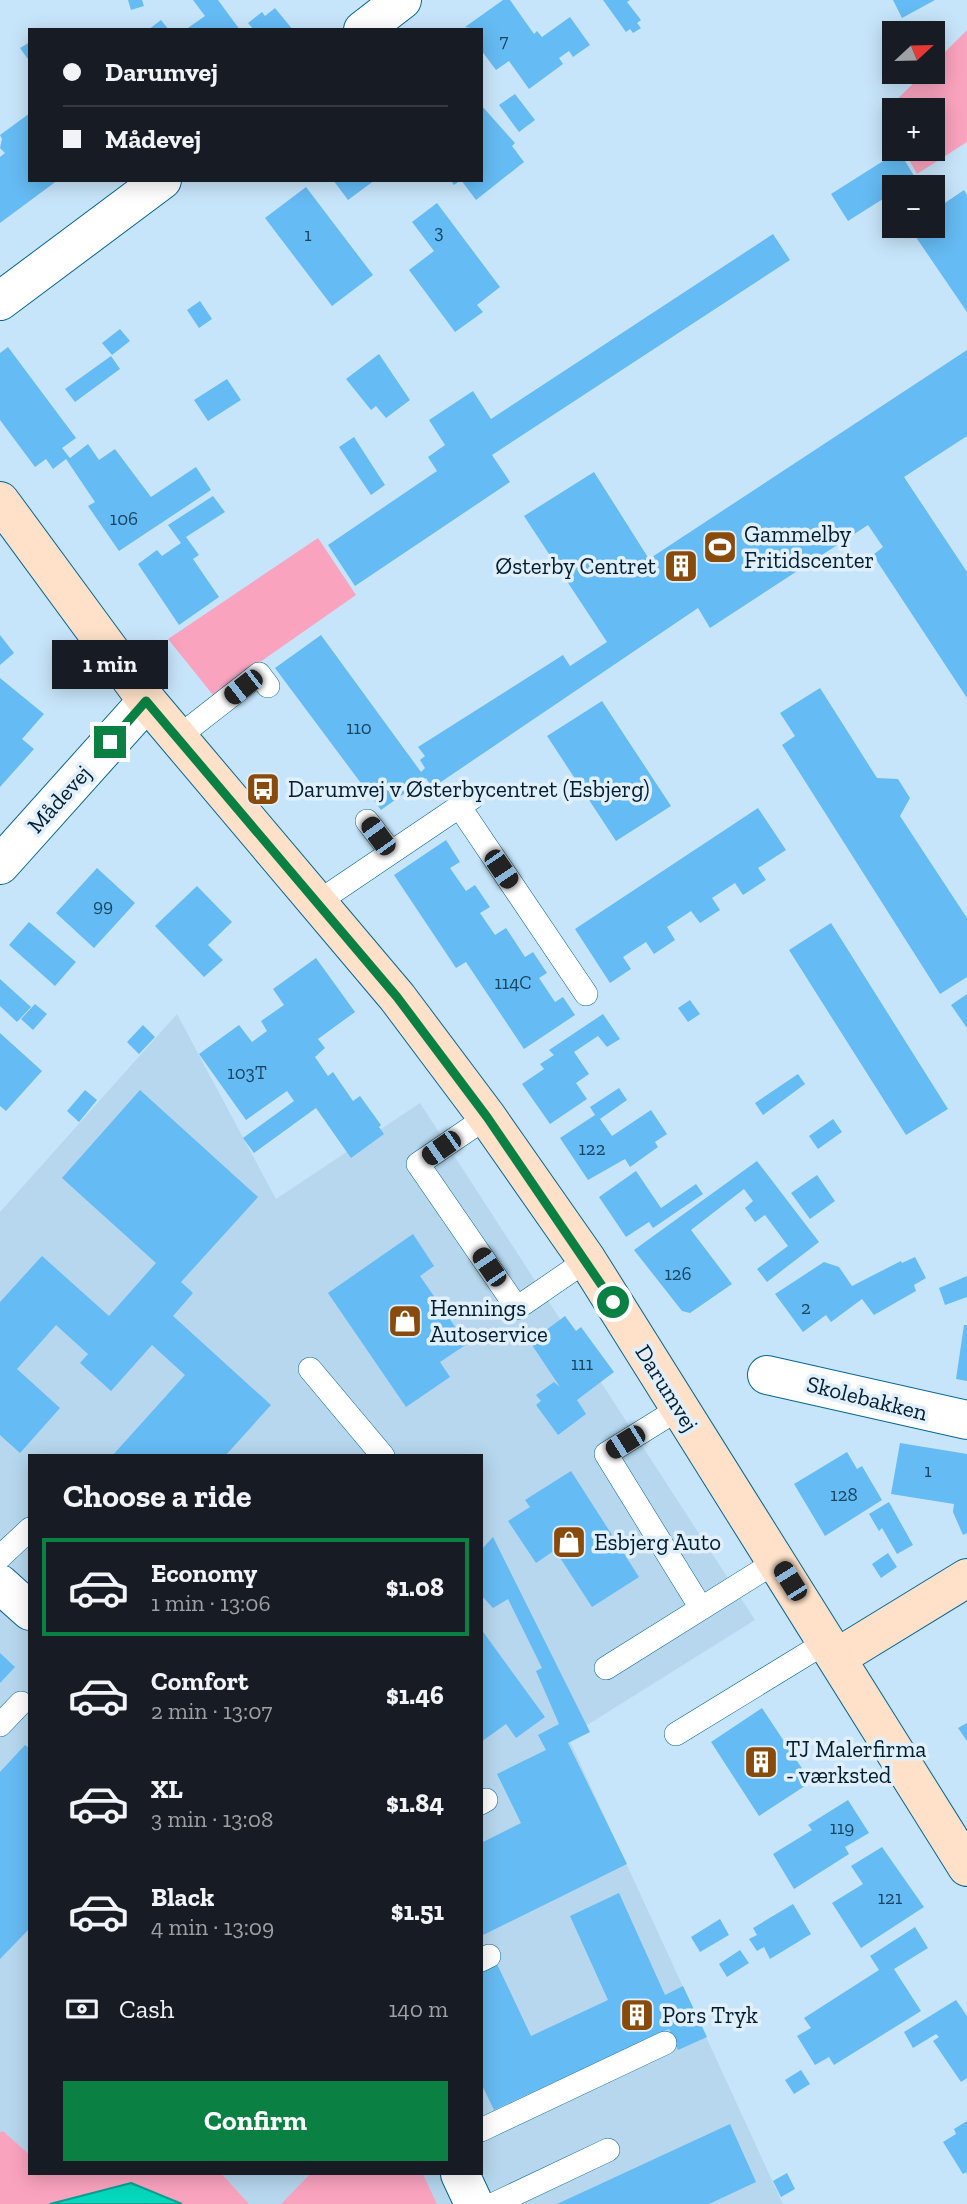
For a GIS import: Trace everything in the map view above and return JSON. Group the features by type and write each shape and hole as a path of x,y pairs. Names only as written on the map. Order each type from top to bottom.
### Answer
{"street":[{"path":"366,28 402,0"},
{"path":"0,301 159,182"},
{"name":"Darumvej","path":"0,502 146,701 397,997 487,1117 587,1260 967,1867"},
{"name":"Mådevej","path":"0,865 146,701"},
{"name":"Skolebakken","path":"767,1374 967,1420"},
{"path":"833,1649 967,1578"},
{"path":"0,1584 28,1609"},
{"path":"460,2175 474,2204"}],"lane":[{"path":"177,738 259,674 268,686"},
{"path":"317,902 466,802 586,994"},
{"path":"367,821 391,852"},
{"path":"487,1117 418,1164 509,1297 517,1308 587,1260"},
{"path":"310,1369 381,1454"},
{"path":"680,1409 607,1454 701,1608"},
{"path":"0,1556 28,1531"},
{"path":"606,1668 777,1561"},
{"path":"676,1734 833,1649"},
{"path":"0,1725 27,1703"},
{"path":"483,2129 665,2043"},
{"path":"494,2204 608,2150"}],"shaded area":[{"path":"967,30 967,142 945,156 945,98 898,98 913,84 945,84 945,52"},
{"path":"910,161 937,161 917,174"},
{"path":"318,538 356,595 213,695 168,639"},
{"path":"177,1014 276,1199 420,1103 755,1620 568,1737 783,2204 437,2204 423,2175 483,2175 483,1454 28,1454 28,2153 3,2131 0,2132 0,1212"},
{"path":"3,2131 28,2153 28,2175 223,2175 249,2204 182,2204 131,2183 50,2204 0,2204 0,2132"},
{"path":"223,2175 309,2175 281,2204 249,2204"},
{"path":"309,2175 423,2175 437,2204 281,2204"},
{"path":"131,2183 182,2204 50,2204"}],"building":[{"path":"128,0 142,0 144,6 131,10"},
{"path":"193,0 218,0 239,28 188,28 205,16"},
{"path":"503,0 510,0 534,34 537,31 542,37 570,17 590,45 573,57 569,51 559,58 563,64 529,89 509,61 496,70 483,53 483,28 465,27"},
{"path":"603,0 630,0 627,2 641,20 637,23 641,28 633,33 630,29 626,32"},
{"path":"893,0 935,0 902,18"},
{"path":"275,8 291,28 252,28 248,23 262,12 265,16"},
{"path":"161,20 167,28 151,28"},
{"path":"28,43 28,59 20,48"},
{"path":"515,94 535,120 519,132 499,105"},
{"path":"483,107 515,143 512,146 524,162 476,200 462,182 483,182"},
{"path":"28,114 28,182 55,182 0,223 0,157 5,153 0,148 0,135"},
{"path":"883,161 905,161 914,175 882,175 882,200 848,221 831,194"},
{"path":"334,182 372,182 348,200"},
{"path":"306,187 373,275 332,306 265,218"},
{"path":"964,190 967,195 967,312 917,238 945,238 945,203"},
{"path":"437,203 500,287 477,305 483,312 455,332 409,270 434,251 412,222"},
{"path":"773,234 790,260 492,455 510,482 355,586 328,545 437,471 428,457 445,445 429,420 473,391 491,419"},
{"path":"200,301 212,319 199,328 187,310"},
{"path":"120,329 130,341 112,355 102,343"},
{"path":"8,347 76,438 62,448 70,458 88,444 99,460 115,449 151,497 196,467 211,490 119,551 88,506 95,502 66,459 53,469 46,459 35,467 0,420 0,353"},
{"name":"Østerby Centret","path":"967,350 967,436 904,477 967,572 967,698 873,555 883,547 868,525 710,628 698,608 432,788 426,778 381,810 275,668 321,635 421,772 425,768 420,760 425,756 418,747 563,655 570,666 607,642 524,516 594,472 649,559"},
{"path":"379,354 410,400 386,418 376,406 371,410 346,379"},
{"path":"111,356 120,369 75,402 65,389"},
{"path":"227,379 241,400 208,421 194,400"},
{"path":"354,437 385,485 371,495 339,447"},
{"path":"213,496 225,512 186,537 199,555 193,559 219,597 179,625 138,564 157,550 162,556 181,543 168,525"},
{"path":"0,635 14,653 0,665"},
{"path":"0,678 44,714 22,739 34,749 0,787"},
{"path":"820,688 877,778 898,779 910,798 900,816 967,918 967,977 940,994 782,745 795,736 780,713"},
{"path":"602,701 671,806 616,841 547,736"},
{"path":"758,808 786,850 758,868 766,880 743,895 735,883 712,898 720,910 700,923 691,911 667,927 675,940 654,954 646,942 623,957 631,969 610,983 575,929"},
{"path":"446,840 460,862 450,868 466,891 475,885 490,907 480,913 495,935 506,928 525,957 533,952 547,973 539,978 555,1002 563,997 575,1015 524,1049 466,962 456,968 394,875"},
{"path":"97,868 135,903 94,948 56,913"},
{"path":"197,886 232,922 208,945 223,960 204,977 155,926"},
{"path":"29,922 76,962 55,986 9,945"},
{"path":"831,923 948,1109 906,1135 789,950"},
{"path":"316,958 355,1012 318,1039 325,1048 315,1057 328,1076 333,1072 353,1101 360,1096 381,1125 379,1127 384,1134 351,1158 316,1108 254,1153 243,1138 294,1101 287,1091 246,1120 199,1054 239,1025 252,1042 267,1031 261,1021 284,1005 273,989"},
{"path":"0,979 31,1007 17,1022 0,1006"},
{"path":"967,994 967,1028 951,1005"},
{"path":"690,1000 700,1014 688,1022 678,1008"},
{"path":"35,1004 47,1014 33,1030 21,1019"},
{"path":"603,1014 620,1039 607,1047 598,1036 574,1052 589,1074 576,1083 587,1099 550,1124 522,1084 544,1069 540,1064 554,1055 549,1050"},
{"path":"143,1025 155,1037 139,1054 127,1042"},
{"path":"0,1033 42,1071 6,1111 0,1106"},
{"path":"798,1074 805,1084 763,1115 755,1103"},
{"path":"619,1088 627,1100 600,1119 612,1136 651,1110 667,1134 655,1142 658,1147 630,1167 625,1159 588,1180 560,1138 595,1115 590,1107"},
{"path":"85,1090 97,1100 79,1122 67,1111"},
{"path":"140,1090 258,1197 181,1282 193,1293 173,1316 271,1405 227,1454 114,1454 185,1375 152,1345 111,1391 80,1363 88,1354 56,1325 17,1369 60,1408 20,1453 0,1435 0,1302 42,1256 109,1316 156,1263 62,1178"},
{"path":"833,1119 842,1132 818,1149 809,1136"},
{"path":"757,1161 819,1242 767,1282 757,1269 788,1246 765,1215 755,1222 745,1208 753,1201 744,1189 691,1230 732,1284 690,1313 682,1311 634,1250"},
{"path":"636,1171 661,1208 696,1184 703,1194 653,1228 649,1222 626,1237 599,1197"},
{"path":"817,1175 835,1201 810,1219 791,1193"},
{"path":"413,1234 434,1266 420,1276 467,1344 440,1362 450,1377 406,1407 328,1293"},
{"path":"915,1257 926,1278 914,1285 916,1291 874,1315 862,1299 831,1322 826,1315 803,1332 775,1294 824,1262 839,1267 852,1286 901,1261 902,1263"},
{"path":"967,1276 967,1297 945,1305 939,1288"},
{"path":"565,1316 576,1331 581,1327 614,1372 577,1400 586,1414 558,1435 536,1405 541,1401 536,1395 554,1382 560,1387 530,1342"},
{"path":"964,1325 967,1325 967,1381 956,1379"},
{"path":"900,1443 967,1454 967,1533 963,1535 953,1512 954,1504 891,1494"},
{"path":"847,1452 857,1469 862,1466 882,1500 825,1536 794,1484"},
{"path":"571,1471 639,1577 592,1607 555,1550 536,1563 508,1521 530,1507 525,1500"},
{"path":"889,1502 913,1545 897,1554 882,1528 879,1531 869,1514"},
{"path":"493,1537 590,1732 568,1743 627,1864 483,1935 483,1842 521,1823 497,1774 546,1750 538,1735 559,1724 536,1671 542,1668 508,1599 493,1608 483,1597 483,1548"},
{"path":"888,1553 897,1567 881,1578 872,1564"},
{"path":"483,1632 545,1717 516,1738 506,1724 483,1741"},
{"path":"0,1653 15,1667 0,1683"},
{"name":"TJ Malerfirma - værksted","path":"762,1708 811,1782 759,1816 711,1742"},
{"path":"967,1723 967,1741 958,1728"},
{"path":"25,1745 28,1747 28,1930 0,1959 0,1772"},
{"path":"848,1800 869,1833 845,1847 849,1854 794,1889 773,1854 812,1830 808,1825"},
{"path":"882,1847 924,1907 861,1948 832,1903 863,1884 851,1866"},
{"name":"Pors Tryk","path":"619,1893 665,1995 683,1986 707,2037 678,2050 669,2029 494,2110 483,2087 483,1970 497,1964 531,2036 608,2000 570,1916"},
{"path":"793,1904 811,1934 770,1959 764,1947 757,1951 749,1939 757,1935 753,1928"},
{"path":"720,1919 729,1935 700,1952 691,1937"},
{"path":"915,1927 928,1948 894,1969 921,2011 834,2065 829,2057 815,2065 797,2036 811,2028 804,2018 879,1970 870,1956"},
{"path":"740,1950 749,1963 727,1977 719,1964"},
{"path":"956,2000 967,2016 967,2078 961,2082 933,2041 939,2037 936,2034 913,2048 904,2032"},
{"path":"801,2070 810,2084 794,2094 785,2080"},
{"path":"967,2121 967,2172 963,2174 943,2142 956,2134 954,2129"},
{"path":"730,2124 756,2182 709,2204 557,2204"},
{"path":"787,2173 795,2189 781,2197 773,2181"}],"place":[{"name":"Gammelby Fritidscenter","path":"720,547"},
{"name":"Østerby Centret","path":"681,566"},
{"name":"Darumvej v Østerbycentret (Esbjerg)","path":"263,789"},
{"name":"Hennings Autoservice","path":"405,1321"},
{"name":"Esbjerg Auto","path":"569,1542"},
{"name":"TJ Malerfirma - værksted","path":"761,1762"},
{"name":"Pors Tryk","path":"637,2015"}],"route":[{"path":"110,742 146,701 397,997 487,1117 587,1260 613,1302"}]}
